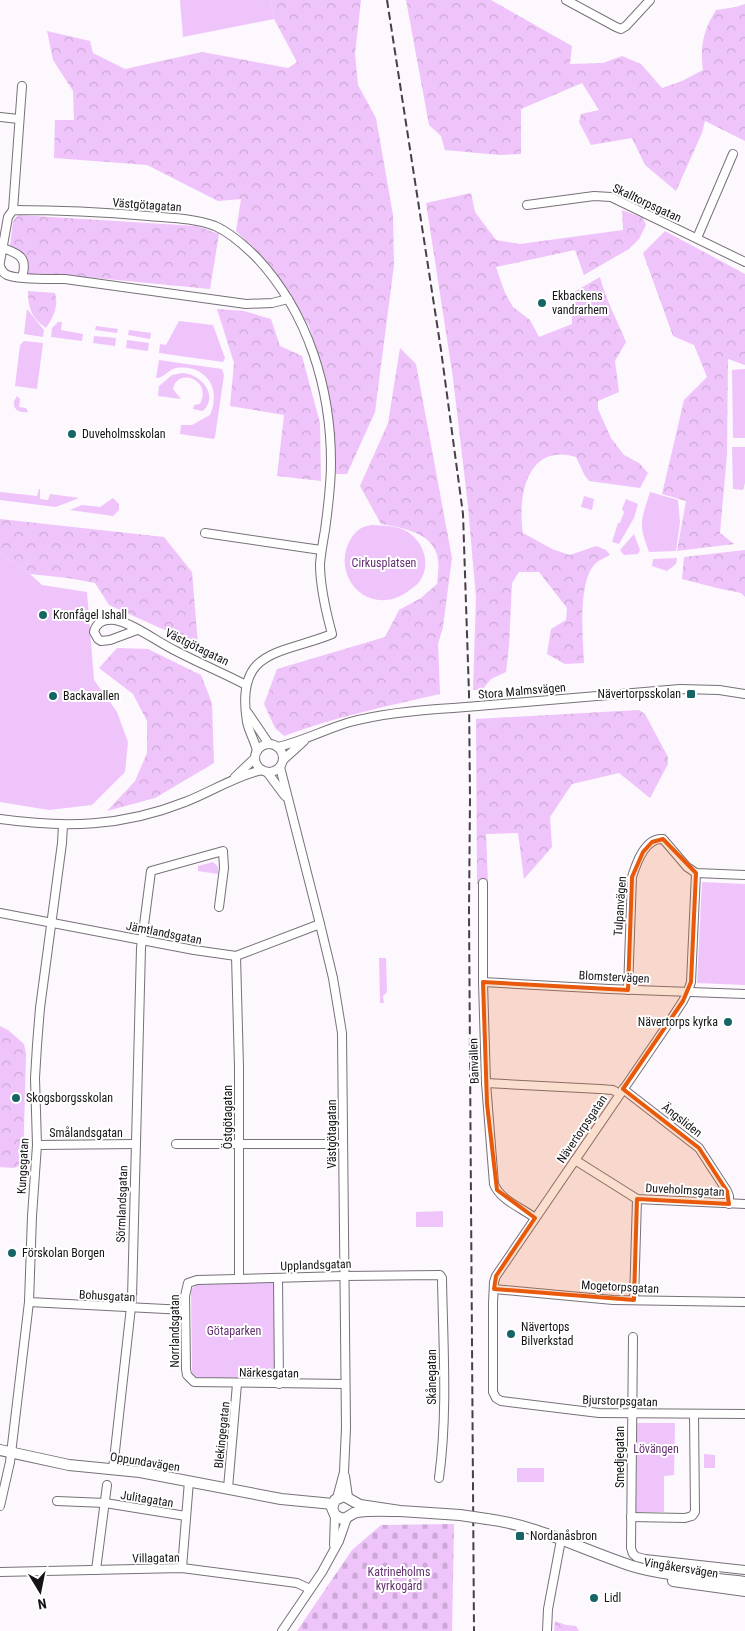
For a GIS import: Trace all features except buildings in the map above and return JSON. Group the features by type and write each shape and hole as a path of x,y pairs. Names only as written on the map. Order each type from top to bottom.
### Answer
{"main road":[{"name":"Oppundavägen","path":"5,1451 69,1465 113,1468 334,1507"},
{"name":"Vingåkersvägen","path":"344,1496 350,1508 342,1519 334,1507 344,1496"},
{"name":"Vingåkersvägen","path":"350,1508 487,1518 534,1528 586,1553 633,1572 663,1579 745,1591"},
{"name":"Vingåkersvägen","path":"560,1540 572,1542 632,1566 745,1582"}],"street":[{"path":"566,0 621,28 626,26 650,0"},
{"path":"0,262 8,217 13,210 22,86"},
{"path":"0,117 20,119"},
{"path":"698,238 733,154"},
{"name":"Skalltorpsgatan","path":"526,205 603,195 632,206 656,220 698,238 745,262"},
{"name":"Västgötagatan","path":"13,210 174,218 216,226 229,233 251,251 275,279 302,323 320,374 330,432 331,464 320,565 322,587 332,634 264,658 251,671 244,694 247,725 256,742 256,754"},
{"path":"3,248 18,254 23,259 25,264 22,277"},
{"path":"0,266 2,271 8,276 43,280 65,279 246,304 272,303 288,299"},
{"path":"205,533 321,550"},
{"name":"Västgötagatan","path":"137,630 105,641 98,639 94,632 98,623 110,620 121,622 137,630 177,652 246,685"},
{"name":"Stora Malmsvägen","path":"278,748 350,722 390,713 680,689 719,690 745,694"},
{"path":"0,819 63,826 93,825 136,818 184,803 230,781 264,771 275,771 281,764 282,752 269,744 246,710"},
{"name":"Stora Malmsvägen","path":"281,764 305,739"},
{"path":"230,781 264,746 269,744"},
{"path":"256,754 257,765 264,771"},
{"name":"Västgötagatan","path":"281,764 333,978 342,1033 346,1428 344,1472 350,1508"},
{"name":"Västgötagatan","path":"264,771 289,802"},
{"name":"Kungsgatan","path":"0,1506 10,1462 5,1451 29,1302 37,1145 37,1045 63,826"},
{"name":"Tulpanvägen","path":"628,990 632,877 636,863 643,852 658,838 663,839 687,867 696,873"},
{"name":"Sörmlandsgatan","path":"113,1468 132,1298 142,940 151,871 223,851 224,868 219,907"},
{"path":"696,873 745,875"},
{"name":"Nävertorpsgatan","path":"496,1398 493,1392 494,1289 496,1276 666,1027 688,991 696,873"},
{"name":"Banvallen","path":"483,883 482,982 486,1083 494,1184 496,1190 502,1196 535,1218"},
{"name":"Jämtlandsgatan","path":"0,913 221,955 236,956 320,924"},
{"name":"Östgötagatan","path":"236,956 239,1278"},
{"name":"Blomstervägen","path":"482,982 745,994"},
{"name":"Ängsliden","path":"486,1083 600,1089 621,1092 699,1148 727,1191 729,1204"},
{"name":"Smålandsgatan","path":"37,1145 135,1144"},
{"path":"176,1144 343,1144"},
{"name":"Duveholmsgatan","path":"575,1160 637,1199 745,1204"},
{"path":"634,1300 637,1199"},
{"name":"Upplandsgatan","path":"191,1281 239,1278 435,1274 441,1277"},
{"name":"Skånegatan","path":"439,1478 444,1403 441,1277"},
{"path":"278,1278 279,1384"},
{"name":"Norrlandsgatan","path":"191,1281 186,1288 186,1369 187,1375 193,1382"},
{"name":"Mogetorpsgatan","path":"494,1289 634,1300 745,1302"},
{"name":"Bohusgatan","path":"29,1302 185,1310"},
{"name":"Smedjegatan","path":"631,1517 633,1337"},
{"name":"Närkesgatan","path":"193,1382 345,1384"},
{"name":"Blekingegatan","path":"228,1488 237,1384"},
{"name":"Bjurstorpsgatan","path":"496,1398 501,1401 599,1413 745,1414"},
{"path":"631,1517 685,1518 692,1516 695,1512 694,1414"},
{"name":"Västgötagatan","path":"334,1507 344,1472"},
{"path":"182,1568 189,1481"},
{"name":"Julitagatan","path":"96,1570 107,1485"},
{"name":"Julitagatan","path":"57,1501 105,1503 186,1516"},
{"path":"334,1507 334,1550"},
{"path":"282,1631 322,1572 334,1550 350,1508"},
{"name":"Vingåkersvägen","path":"631,1517 631,1548 633,1554 638,1557 745,1570"},
{"path":"547,1631 548,1609 560,1540"},
{"name":"Villagatan","path":"0,1572 182,1568 297,1583 310,1589"}],"highlighted area":[{"path":"663,839 696,873 691,982 683,1001 623,1089 699,1148 727,1191 729,1204 637,1199 634,1300 494,1289 496,1276 535,1218 497,1190 487,1104 483,982 628,990 632,877 643,852 652,842"}],"green space":[{"path":"180,0 270,0 274,19 183,37"},
{"path":"270,0 361,0 355,54 358,85 376,118 393,215 394,265 375,412 347,474 336,474 334,436 325,378 309,326 271,266 236,231 241,199 218,201 147,165 54,158 55,120 74,120 73,91 53,60 47,31 90,41 93,53 125,69 202,52 288,68 297,62 274,19"},
{"path":"406,0 491,0 572,46 570,64 603,63 622,56 641,64 662,88 682,81 703,70 702,53 704,39 708,25 716,10 745,4 745,141 705,121 702,133 676,191 645,165 632,138 591,145 579,122 581,114 599,110 582,83 521,109 521,154 500,155 445,150 441,136 429,125"},
{"path":"471,193 475,212 496,240 520,244 623,230 622,210 643,218 646,225 639,239 629,249 584,275 575,250 496,267 505,293 513,307 530,320 539,337 572,324 572,293 600,277 608,302 626,342 615,361 619,392 598,401 598,409 611,438 624,455 639,463 648,473 640,488 589,481 576,457 559,454 546,457 536,465 524,489 522,504 523,533 552,549 570,555 596,546 606,550 610,555 596,563 590,571 586,583 582,611 584,663 565,664 547,654 551,629 566,620 567,608 539,572 519,572 512,583 506,672 491,679 482,690 473,690 476,598 468,506 453,378 426,203"},
{"path":"18,215 197,226 219,234 210,289 65,275 27,275 29,264 26,256 10,246 13,221"},
{"path":"665,231 745,274 745,365 728,359 727,454 720,533 734,544 677,551 686,501 662,494 684,400 707,377 694,345 673,336 643,253"},
{"path":"28,291 55,293 56,307 46,328 31,312"},
{"path":"27,309 44,330 43,337 24,334"},
{"path":"217,309 244,311 271,319 280,346 302,356 320,423 321,481 277,476 284,415 230,406 234,363"},
{"path":"179,321 213,325 225,358 223,362 159,353 160,344 166,345"},
{"path":"58,322 62,322 61,330 83,334 82,341 51,337 52,328"},
{"path":"96,326 118,329 117,333 95,330"},
{"path":"129,330 151,333 150,339 128,335"},
{"path":"94,336 116,338 115,346 93,343"},
{"path":"127,340 149,343 148,351 126,348"},
{"path":"24,341 43,343 37,389 15,386 20,345"},
{"path":"400,348 416,364 452,558 443,627 438,644 440,694 342,718 284,736 275,728 264,704 277,669 385,637 399,610 421,598 437,584 438,560 432,545 413,532 381,524 360,486 388,423"},
{"path":"159,360 222,369 224,375 214,439 180,434 181,425 192,425 210,415 214,396 209,380 196,370 187,368 176,368 156,378"},
{"path":"745,369 745,438 733,438 732,370"},
{"path":"182,373 196,377 206,387 209,399 208,405 203,411 193,409 194,405 200,404 203,395 202,388 198,382 187,377 176,382 173,389 181,399 158,396 159,386 172,375"},
{"path":"17,396 20,399 19,407 26,408 28,412 16,409 14,401"},
{"path":"732,447 745,447 745,483 743,490 733,489"},
{"path":"39,489 40,499 48,500 50,494 79,498 56,507 0,500 0,492 37,496"},
{"path":"650,492 678,500 680,522 676,551 649,552 643,534 642,522"},
{"path":"584,496 594,499 592,510 581,507"},
{"path":"113,498 119,504 119,510 113,516 70,510 82,505 100,507"},
{"path":"626,499 638,504 634,518 619,544 612,542 624,512 622,509"},
{"path":"0,519 164,537 192,572 198,645 109,605 95,583 30,574 0,553"},
{"name":"Cirkusplatsen","path":"371,525 395,527 408,532 418,541 424,553 424,573 420,581 407,592 392,599 379,600 366,596 356,588 349,578 345,565 346,551 352,537 357,531"},
{"path":"634,534 640,550 638,554 624,555 620,550"},
{"path":"745,550 745,597 741,593 682,579 684,557"},
{"name":"Backavallen","path":"0,553 42,585 87,592 94,680 117,712 128,742 125,772 92,805 49,810 0,802"},
{"path":"677,558 676,564 667,571 652,566 653,559"},
{"path":"117,648 148,649 201,675 212,703 214,763 155,798 107,811 135,781 147,753 147,721 133,694 99,668"},
{"path":"639,710 645,714 668,757 668,764 650,798 619,773 572,784 550,817 552,847 524,879 518,833 486,834 488,883 477,884 476,719"},
{"path":"213,862 218,867 218,874 198,871 198,866"},
{"path":"702,882 745,884 745,985 697,983"},
{"path":"379,958 386,958 387,992 383,996 384,1003 380,1003"},
{"path":"0,1026 8,1030 24,1044 26,1054 23,1165 13,1168 0,1167"},
{"path":"443,1211 443,1227 416,1227 416,1212"},
{"name":"Götaparken","path":"271,1282 276,1286 277,1382 198,1380 192,1373 191,1290 197,1284"},
{"name":"Lövängen","path":"637,1423 675,1423 674,1475 664,1476 664,1512 636,1512"},
{"path":"704,1454 715,1455 715,1468 704,1468"},
{"path":"517,1468 544,1468 544,1482 517,1482"},
{"name":"Katrineholms kyrkogård","path":"454,1524 452,1631 297,1631 352,1550 381,1525"},
{"path":"555,1621 576,1626 579,1631 554,1631"}],"railway":[{"path":"387,0 441,350 463,514 469,694 474,1631"}],"place":[{"name":"Ekbackens vandrarhem","path":"542,303"},
{"name":"Duveholmsskolan","path":"72,434"},
{"name":"Kronfågel Ishall","path":"43,615"},
{"name":"Nävertorpsskolan","path":"691,694"},
{"name":"Backavallen","path":"53,696"},
{"name":"Nävertorps kyrka","path":"728,1022"},
{"name":"Skogsborgsskolan","path":"16,1098"},
{"name":"Förskolan Borgen","path":"12,1253"},
{"name":"Nävertops Bilverkstad","path":"511,1334"},
{"name":"Nordanåsbron","path":"520,1536"},
{"name":"Lidl","path":"594,1598"}]}
